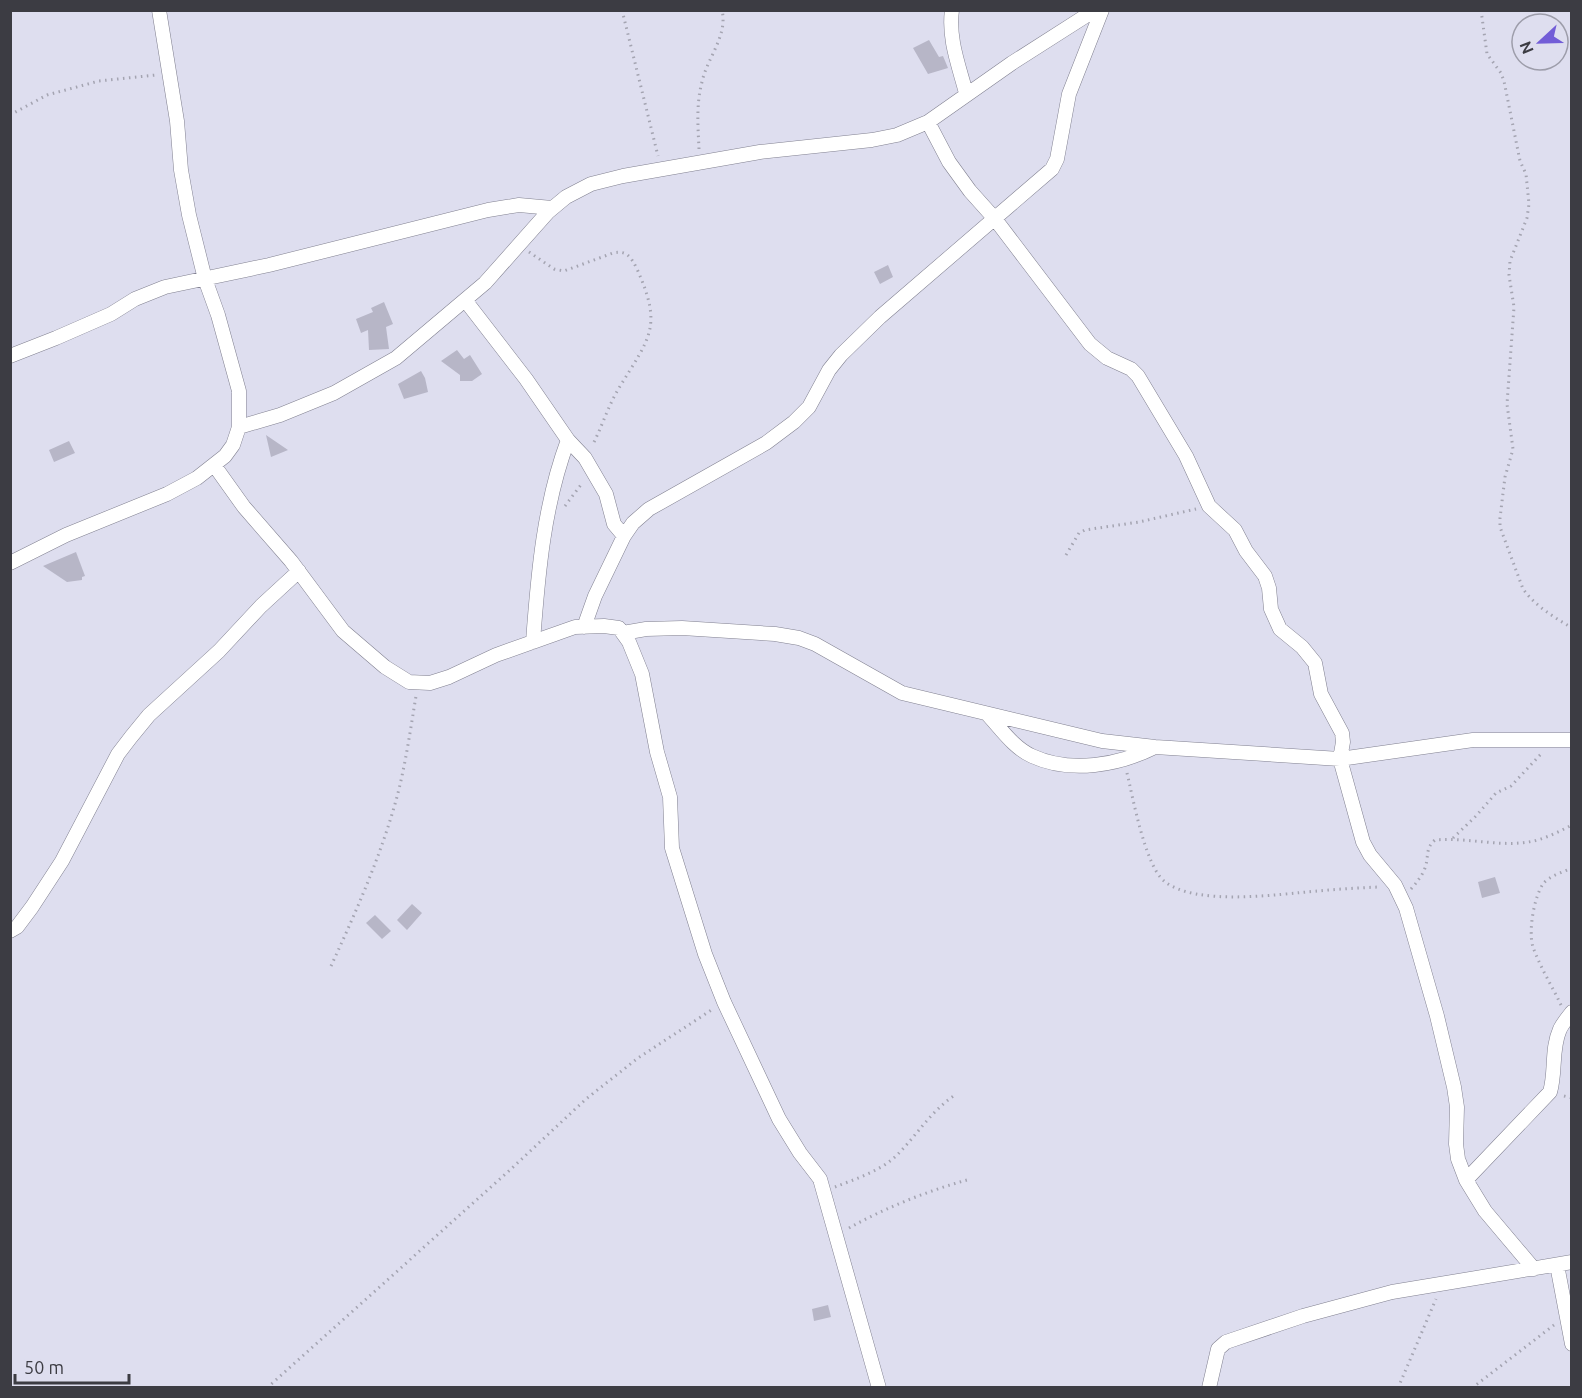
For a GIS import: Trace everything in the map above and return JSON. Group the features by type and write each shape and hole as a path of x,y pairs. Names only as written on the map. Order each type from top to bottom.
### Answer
{"street":[{"path":"10,563 66,535 167,494 196,478 225,456 233,445 239,427 239,391 218,315 205,279 189,215 159,10"},
{"path":"952,10 950,25 966,93"},
{"path":"239,427 280,415 334,393 396,358 485,283 552,208 566,197 591,184 699,162 897,135 928,122 966,93 1095,10"},
{"path":"584,627 624,536 633,523 649,509 766,443 794,422 809,407 829,370 841,355 880,317 1052,169 1057,159 1070,94 1102,10"},
{"path":"928,122 949,162 970,191 1090,344 1107,358 1131,369 1138,376 1186,456 1209,506 1235,531 1246,551 1265,576 1271,609 1280,629 1302,647 1315,663 1321,694 1342,733 1340,759 1363,843 1395,885 1402,898 1437,1016 1457,1107 1458,1159 1466,1180 1485,1211 1534,1269"},
{"path":"10,356 111,314 135,299 165,287 292,260 488,210 519,205 552,208"},
{"path":"465,300 526,379 568,440 585,458 606,494 614,524 624,536"},
{"path":"533,642 549,501 556,471 568,440"},
{"path":"214,465 244,507 299,571 343,632 385,667 409,682 430,683 449,677 496,655 575,627 604,626 619,628 623,633 642,674 657,752 670,797 672,848 705,954 724,1002 779,1119 800,1153 820,1179 879,1388"},
{"path":"10,932 32,908 62,861 117,754 149,715 219,651 261,606 299,571"},
{"path":"623,633 646,628 682,628 775,634 799,638 902,693 1102,741 1155,747 1340,759 1374,756 1473,740 1572,740"},
{"path":"988,715 1012,742 1032,756 1062,764 1101,765 1124,760 1155,747"},
{"path":"1466,1180 1550,1092 1553,1083 1555,1047 1561,1028 1570,1015"},
{"path":"1209,1388 1218,1350 1226,1342 1303,1316 1392,1292 1572,1262"},
{"path":"1557,1265 1572,1344"}],"path":[{"path":"622,10 661,170"},
{"path":"699,162 698,109 701,83 721,35 722,10"},
{"path":"1481,10 1487,54 1502,73 1504,81 1520,161 1528,187 1529,204 1527,218 1510,261 1509,275 1514,307 1507,404 1513,449 1505,477 1500,508 1500,527 1528,597 1572,628"},
{"path":"10,115 47,95 99,81 170,73"},
{"path":"520,244 554,269 564,271 613,253 628,254 649,301 651,322 646,343 618,389 585,458"},
{"path":"561,510 578,487 594,476"},
{"path":"1066,555 1079,532 1139,522 1209,506"},
{"path":"331,966 384,841 404,768 418,682"},
{"path":"1452,839 1496,793 1511,786 1522,776 1554,740"},
{"path":"1124,760 1142,834 1154,868 1164,881 1179,888 1201,895 1230,897 1395,885"},
{"path":"1402,898 1423,874 1427,864 1429,845 1435,840 1528,842 1544,838 1572,825"},
{"path":"1570,1015 1533,947 1530,934 1536,901 1544,883 1572,868"},
{"path":"267,1388 495,1184 586,1099 638,1058 724,1002"},
{"path":"824,1192 881,1167 896,1156 931,1115 955,1095"},
{"path":"836,1234 888,1209 967,1180"},
{"path":"1398,1388 1443,1283"},
{"path":"1472,1388 1566,1316"}],"building":[{"path":"929,40 939,57 943,56 948,68 928,74 913,48"},
{"path":"888,265 893,277 880,284 874,272"},
{"path":"384,302 393,324 386,327 389,349 369,350 368,330 361,333 356,319 373,312 371,308"},
{"path":"457,350 464,359 470,355 482,374 472,381 460,381 460,375 441,361"},
{"path":"421,371 428,392 404,399 398,384"},
{"path":"266,435 288,450 271,457"},
{"path":"69,441 75,453 54,462 49,450"},
{"path":"76,552 85,576 82,580 67,582 43,566"},
{"path":"1495,877 1500,893 1482,898 1478,882"},
{"path":"412,904 422,913 407,930 397,920"},
{"path":"375,915 391,931 382,939 366,923"},
{"path":"828,1305 831,1317 814,1321 812,1309"}]}
